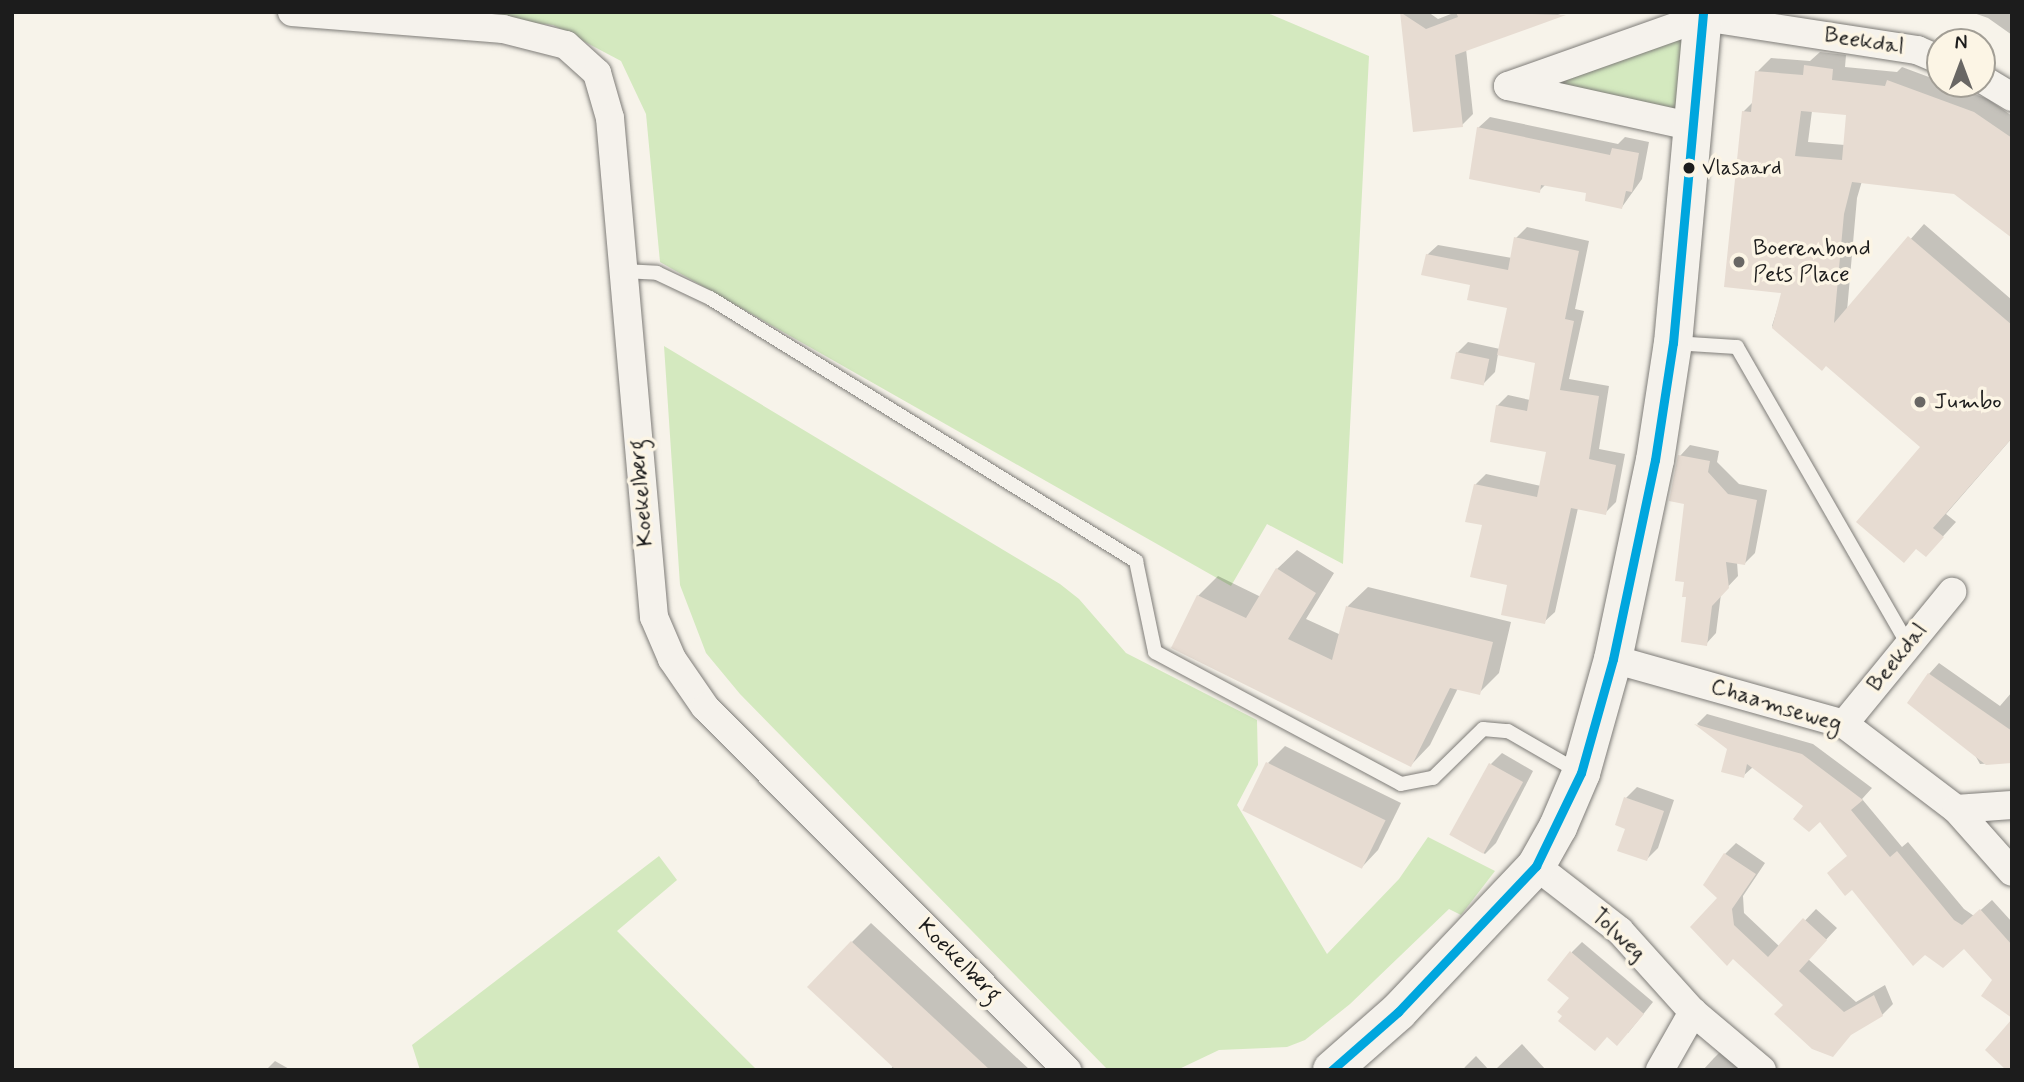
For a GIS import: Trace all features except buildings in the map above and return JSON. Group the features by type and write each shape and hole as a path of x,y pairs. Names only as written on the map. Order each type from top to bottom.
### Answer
{"main road":[{"path":"1332,1070 1398,1012 1536,866 1558,827 1581,773 1614,659 1655,460 1673,343 1703,15"}],"street":[{"name":"Koekelberg","path":"292,12 503,29 566,45 597,73 610,118 653,604 672,659 705,707 1067,1070"},
{"name":"Beekdal","path":"1703,15 1917,50 1926,54"},
{"path":"1694,127 1508,86 1703,15"},
{"path":"1996,87 2012,97"},
{"name":"Beekdal","path":"1844,724 1952,592"},
{"name":"Chaamseweg","path":"1614,659 1844,724 1956,809 2012,872"},
{"path":"1956,809 2012,805"},
{"name":"Tolweg","path":"1536,866 1620,931 1693,1012 1762,1070"},
{"path":"1660,1070 1693,1012"}],"lane":[{"path":"623,271 657,273 710,298 1136,561 1155,652 1401,784 1433,778 1483,729 1508,731 1581,773"},
{"path":"1673,343 1737,347 1909,646"}],"green space":[{"path":"433,12 1265,12 1369,56 1343,564 1267,524 1231,586 660,262 646,114 621,61 553,25"},
{"path":"1693,30 1684,112 1542,84"},
{"path":"664,346 1060,584 1079,599 1126,653 1257,720 1258,765 1237,805 1327,954 1399,879 1428,837 1495,871 1461,915 1449,909 1350,1004 1305,1040 1287,1047 1219,1050 1177,1070 1108,1070 740,694 706,653 680,585"},
{"path":"659,856 677,880 617,931 757,1070 420,1070 412,1045"}],"transit line":[{"path":"1332,1070 1398,1012 1536,866 1581,773 1613,659 1655,460 1673,343 1703,12"}],"place":[{"name":"Vlasaard","path":"1689,168"},
{"name":"Boerenbond Pets Place","path":"1739,262"},
{"name":"Jumbo","path":"1920,402"}]}
